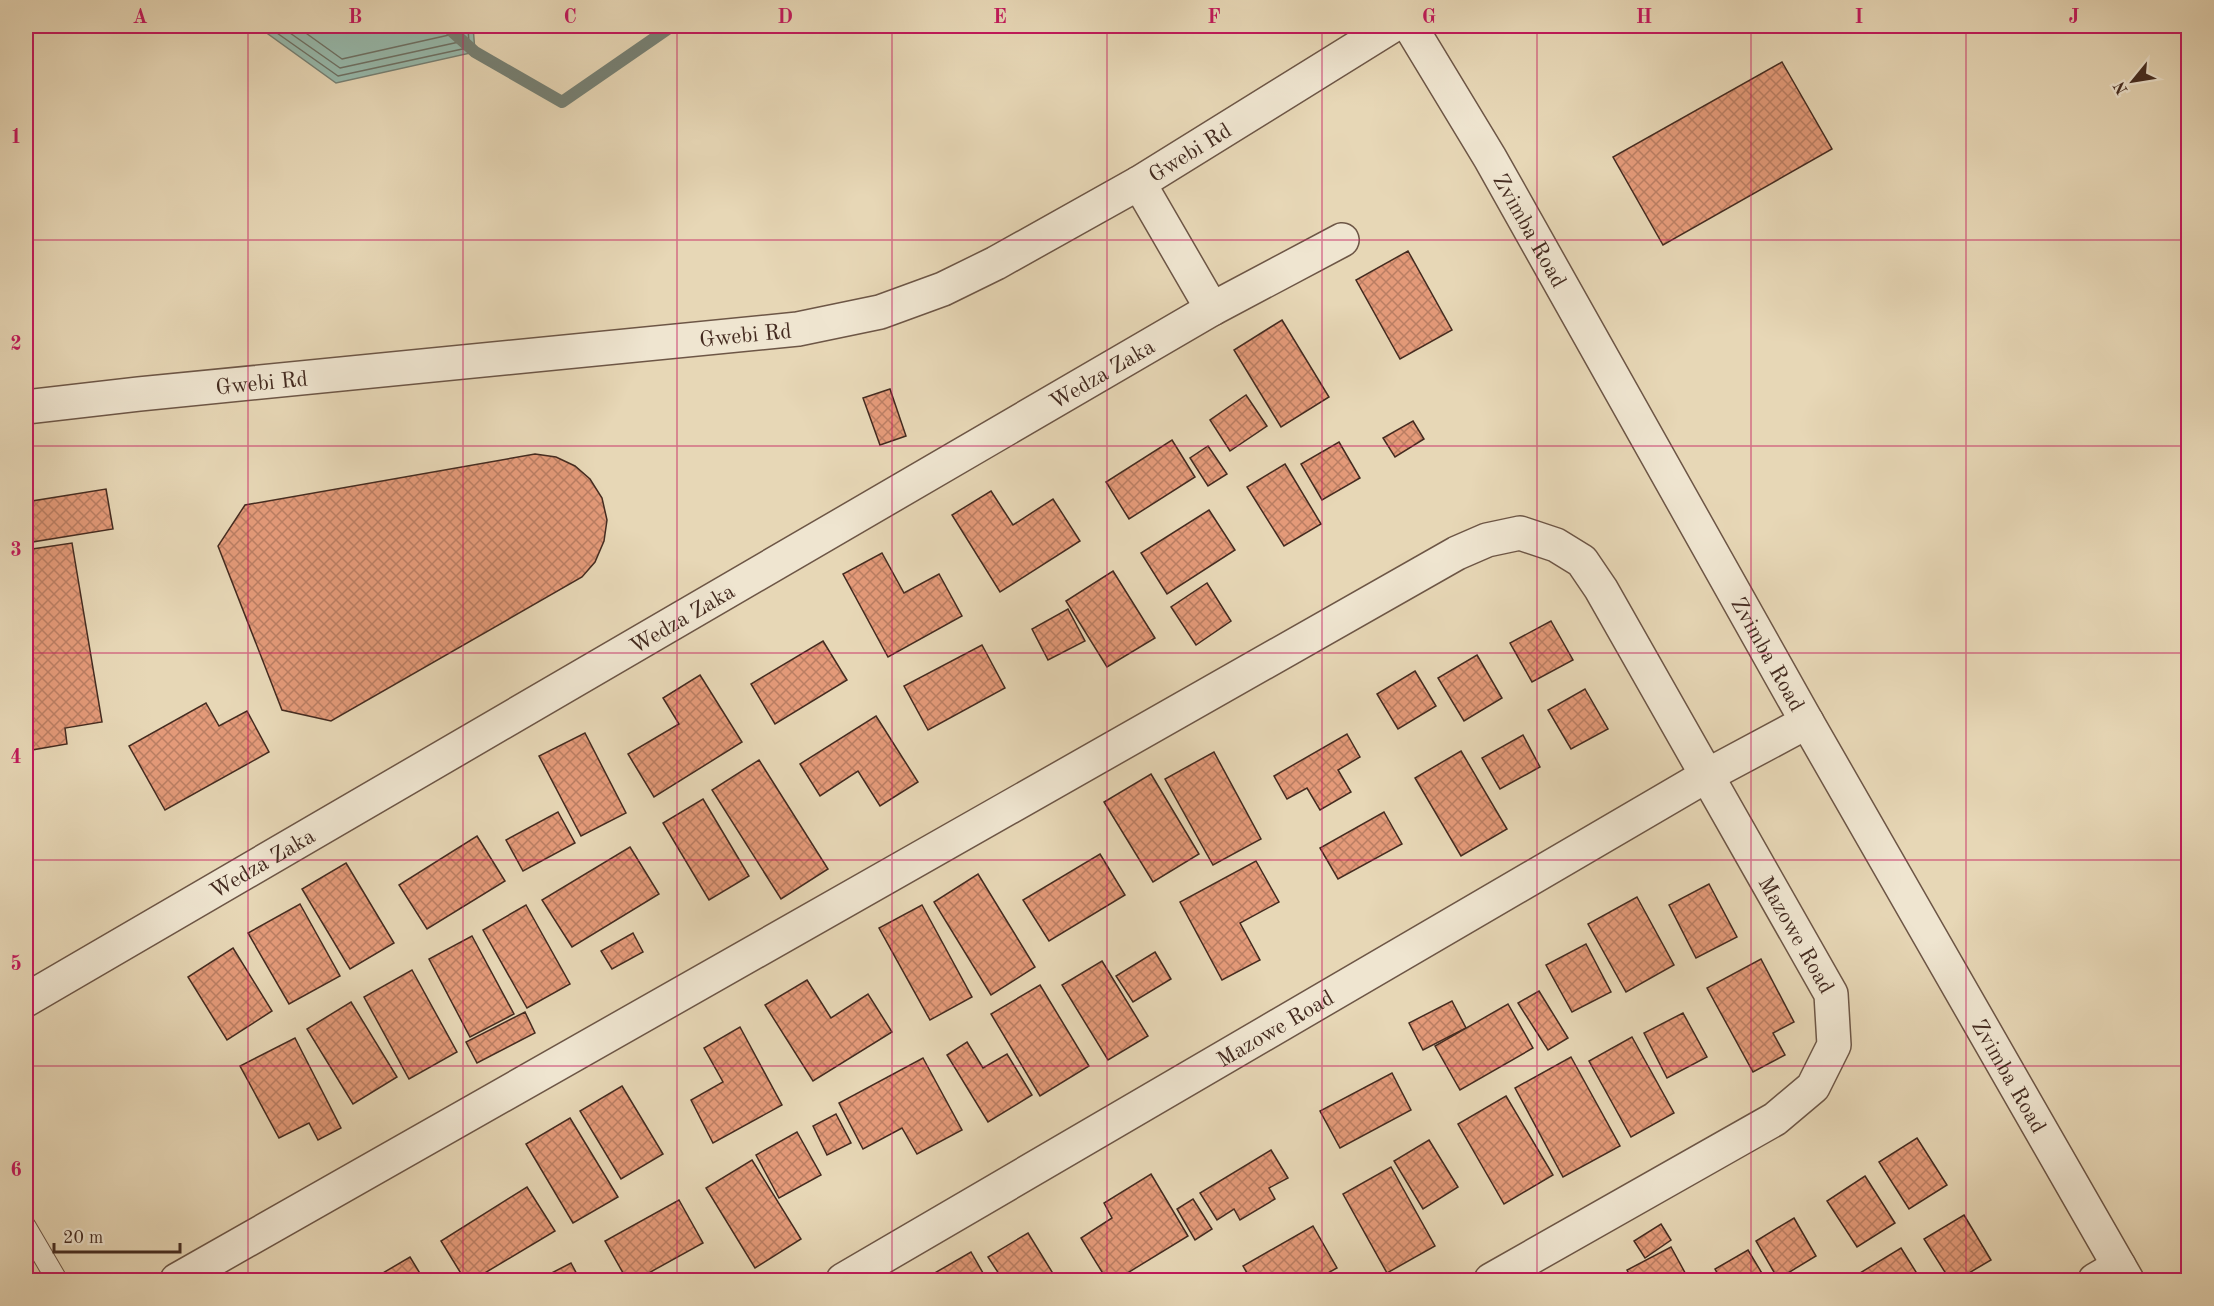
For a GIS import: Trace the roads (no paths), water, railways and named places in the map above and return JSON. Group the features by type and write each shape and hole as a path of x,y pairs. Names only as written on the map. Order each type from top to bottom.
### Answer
{"street":[{"name":"Gwebi Rd","path":"26,407 798,329 880,312 943,289 996,263 1139,183 1392,26"},
{"name":"Zvimba Road","path":"1410,26 1490,158 1807,722 2114,1276"},
{"path":"1139,183 1212,309"},
{"name":"Wedza Zaka","path":"26,1000 1212,309 1342,240"},
{"path":"177,1281 1447,559 1487,540 1520,533 1556,545 1582,561 1601,589 1706,776"},
{"name":"Mazowe Road","path":"843,1281 1706,776 1807,722"},
{"name":"Mazowe Road","path":"1491,1281 1775,1119 1813,1088 1833,1045 1831,994 1706,776"}],"lane":[{"path":"26,1227 57,1281"}],"water":[{"path":"257,26 473,26 475,52 336,83"}],"waterway":[{"path":"446,26 475,52 562,102 672,26"}]}
